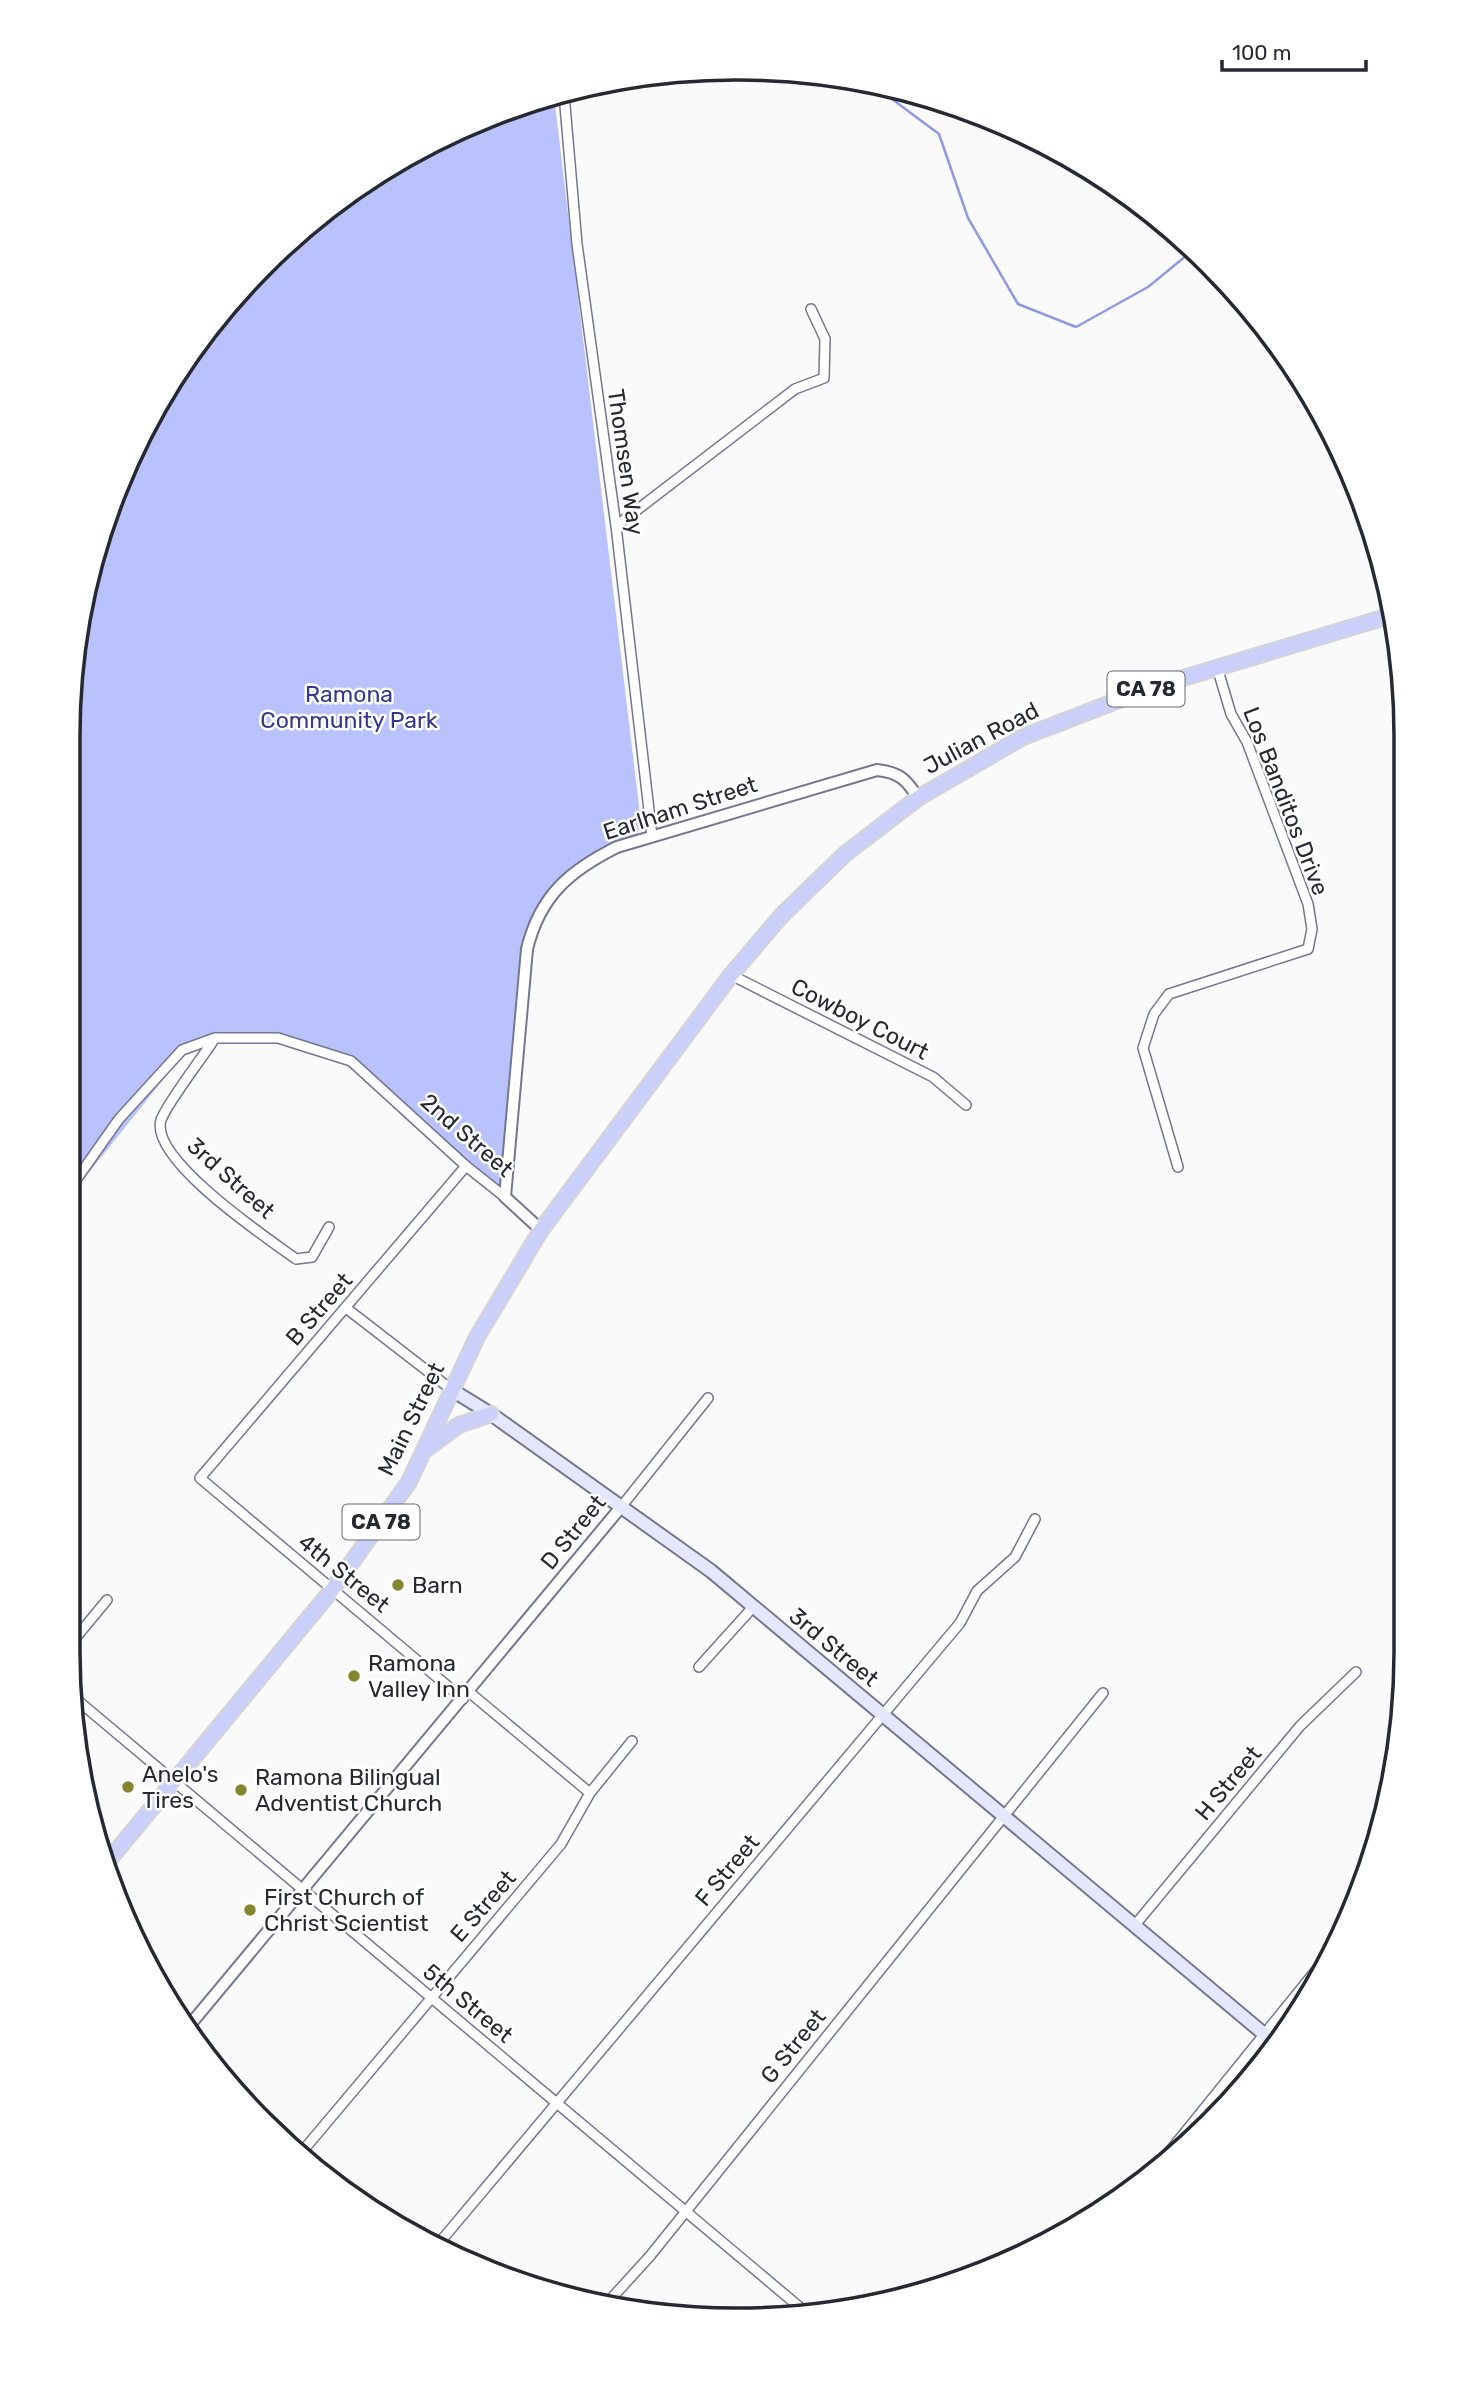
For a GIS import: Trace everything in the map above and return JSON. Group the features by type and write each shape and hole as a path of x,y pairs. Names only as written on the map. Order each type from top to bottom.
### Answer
{"main road":[{"name":"Julian Road","path":"681,1040 781,916 845,854 918,798 1023,737 1131,694 1382,617"},
{"name":"Main Street","path":"113,1855 332,1590 409,1482 477,1337 541,1230 681,1040"},
{"name":"3rd Street","path":"452,1390 491,1414 711,1571 1269,2037"},
{"path":"424,1450 458,1425 491,1414"}],"street":[{"name":"Thomsen Way","path":"565,104 577,244 616,526 652,836"},
{"path":"616,526 794,389 824,378 825,339 811,309"},
{"name":"Los Banditos Drive","path":"1178,1167 1143,1048 1154,1014 1169,994 1308,949 1312,929 1308,904 1247,742 1231,713 1217,667"},
{"name":"Earlham Street","path":"505,1197 527,949 538,911 561,884 588,861 652,836 877,770 891,771 906,779 918,798"},
{"name":"Cowboy Court","path":"731,975 933,1077 966,1105"},
{"name":"2nd Street","path":"80,1174 119,1119 182,1050 215,1038 278,1038 351,1061 541,1230"},
{"name":"3rd Street","path":"215,1038 161,1121 162,1137 168,1150 222,1205 296,1259 312,1257 329,1227"},
{"name":"B Street","path":"200,1478 466,1166"},
{"name":"3rd Street","path":"346,1308 452,1390"},
{"name":"D Street","path":"194,2021 466,1696 708,1398"},
{"name":"4th Street","path":"200,1478 332,1590 590,1793"},
{"name":"F Street","path":"443,2239 960,1623 977,1591 1015,1557 1035,1519"},
{"path":"80,1633 107,1600"},
{"path":"699,1667 754,1606"},
{"name":"H Street","path":"1135,1925 1300,1726 1356,1672"},
{"name":"G Street","path":"613,2297 1103,1693"},
{"name":"5th Street","path":"83,1705 798,2305"},
{"name":"E Street","path":"306,2147 561,1844 590,1793 632,1741"},
{"path":"1189,2128 1298,1993"}],"green space":[{"name":"Ramona Community Park","path":"555,106 641,823 635,841 617,848 555,890 526,949 511,1202 365,1071 290,1040 210,1039 191,1046 80,1184 82,694 93,609 115,526 130,486 168,409 216,337 243,304 304,243 372,191 409,168 486,130"}],"waterway":[{"path":"893,100 939,134 968,218 1018,304 1076,327 1148,287 1185,257"}],"place":[{"name":"Barn","path":"398,1585"},
{"name":"Ramona Valley Inn","path":"354,1676"},
{"name":"Anelo's Tires","path":"128,1787"},
{"name":"Ramona Bilingual Adventist Church","path":"241,1790"},
{"name":"First Church of Christ Scientist","path":"250,1910"}]}
